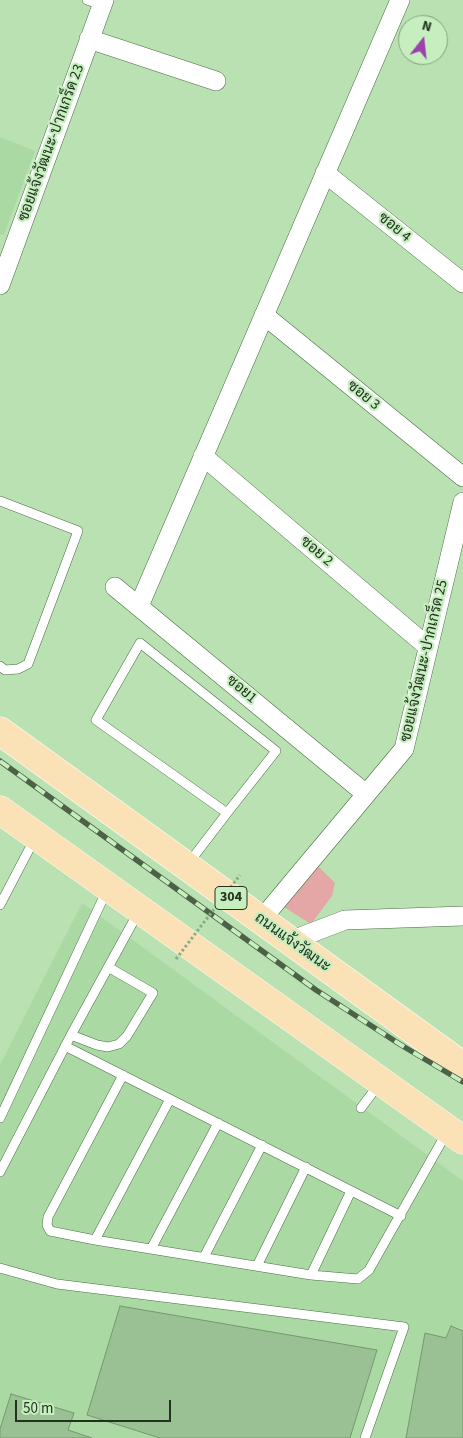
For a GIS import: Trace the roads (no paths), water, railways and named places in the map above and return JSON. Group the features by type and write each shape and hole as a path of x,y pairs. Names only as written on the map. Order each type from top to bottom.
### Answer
{"main road":[{"name":"ถนนแจ้งวัฒนะ","path":"0,731 463,1066"},
{"path":"0,810 456,1135"}],"street":[{"path":"138,606 400,0"},
{"name":"ซอยแจ้งวัฒนะ-ปากเกร็ด 23","path":"0,285 89,39 98,2"},
{"path":"89,39 216,81"},
{"name":"ซอย 4","path":"325,174 463,283"},
{"name":"ซอย 3","path":"264,315 463,477"},
{"name":"ซอย 2","path":"203,456 428,647"},
{"name":"ซอยแจ้งวัฒนะ-ปากเกร็ด 25","path":"262,920 404,749 463,502"},
{"name":"ซอย1","path":"115,587 366,794"},
{"path":"290,941 345,920 463,916"}],"lane":[{"path":"0,502 78,531 28,664 18,669 2,671"},
{"path":"187,866 276,751 140,643 96,720 227,813"},
{"path":"0,905 36,835"},
{"path":"0,1118 108,888"},
{"path":"0,1172 65,1046 141,909"},
{"path":"71,1035 97,1045 108,1047 119,1044 127,1036 153,993 108,967"},
{"path":"65,1046 400,1216"},
{"path":"123,1075 48,1217 47,1225 50,1231 257,1266 358,1279 369,1270 400,1216 456,1135"},
{"path":"361,1108 381,1081"},
{"path":"95,1240 170,1099"},
{"path":"152,1249 218,1123"},
{"path":"204,1257 262,1145"},
{"path":"257,1266 306,1168"},
{"path":"311,1274 351,1191"},
{"path":"0,1268 57,1284 404,1327 365,1438"}],"railway":[{"path":"0,761 316,990 401,1045 463,1082"}]}
